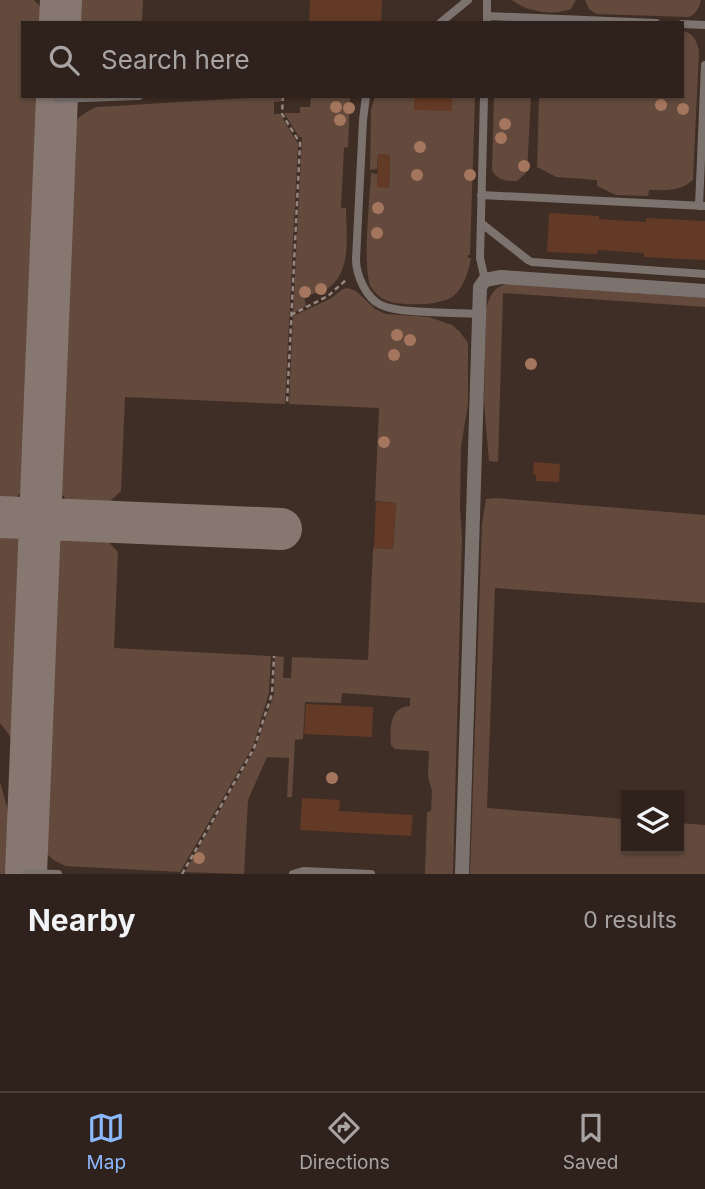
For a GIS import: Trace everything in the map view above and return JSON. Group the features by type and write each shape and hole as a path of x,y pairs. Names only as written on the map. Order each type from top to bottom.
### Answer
{"street":[{"path":"461,874 480,287 485,280 518,277 705,291"}],"lane":[{"path":"442,21 468,0"},
{"path":"487,0 487,19 572,21"},
{"path":"684,24 705,25"},
{"path":"481,195 702,206 705,65"},
{"path":"57,99 84,98"},
{"path":"366,98 356,268 367,291 378,305 404,310 478,314"},
{"path":"484,98 480,258 485,280"},
{"path":"481,223 532,262 705,274"},
{"path":"26,873 58,874"},
{"path":"293,874 371,874"}],"path":[{"path":"284,98 282,114 300,143 286,404"},
{"path":"291,315 328,296 356,268"},
{"path":"182,874 254,748 272,694 274,656"}],"shaded area":[{"path":"0,0 34,0 46,13 46,21 21,21 21,98 43,98 27,486 9,505 0,504"},
{"path":"76,0 143,0 142,21 75,21"},
{"path":"512,0 576,0 571,9 548,12 533,10"},
{"path":"585,0 701,0 697,11 688,17 596,14 589,9"},
{"path":"684,32 694,38 699,51 693,180 677,188 649,190 648,196 616,195 597,186 597,180 556,177 537,167 539,98 684,98"},
{"path":"282,98 282,101 274,102 274,114 280,114 298,144 285,404 125,397 121,491 100,508 90,508 73,507 56,488 71,128 79,117 97,107"},
{"path":"311,98 350,98 341,208 346,208 346,249 338,278 325,290 304,296 306,306 293,313 302,137 299,137 284,113 300,113 300,107 310,107"},
{"path":"374,98 475,98 468,255 468,258 471,258 462,285 456,294 446,300 420,304 394,303 376,294 371,287 367,250 371,173 377,174 377,187 389,187 390,155 378,154 377,169 370,170 371,110"},
{"path":"494,98 531,98 527,172 517,181 500,178 492,170"},
{"path":"509,284 705,298 705,307 503,293 498,462 489,461 484,403 486,309 493,292"},
{"path":"348,288 386,314 429,317 452,325 468,343 468,404 461,447 462,537 453,874 425,874 427,812 431,811 432,791 428,776 429,751 395,749 391,745 394,715 403,707 410,706 410,698 342,693 341,703 305,702 303,739 295,740 292,797 287,797 289,758 267,757 248,800 244,874 185,872 255,749 274,694 275,656 284,657 283,678 291,678 292,657 368,660 373,550 393,549 396,503 375,501 379,408 289,404 293,316"},
{"path":"486,499 705,515 705,603 495,588 487,808 621,819 621,853 684,853 684,823 705,825 705,874 470,874 482,524"},
{"path":"0,528 25,531 18,747 0,723"},
{"path":"54,530 99,532 118,552 114,648 271,656 269,693 253,746 180,872 66,866 52,859 43,847"},
{"path":"0,782 12,825 11,874 0,874"}],"building":[{"path":"310,0 382,0 381,21 309,21"},
{"path":"414,98 452,98 452,111 414,110"},
{"path":"378,154 390,155 389,188 377,187"},
{"path":"549,213 646,222 646,218 705,221 705,260 644,257 644,253 598,250 597,254 547,252"},
{"path":"534,462 560,464 559,482 536,481 533,473"},
{"path":"376,502 396,503 393,549 374,548"},
{"path":"306,704 373,707 372,737 304,734"},
{"path":"302,798 340,800 339,811 413,815 411,836 300,830"}],"taxiway":[{"path":"60,21 61,0"},
{"path":"26,874 57,98"},
{"path":"0,517 281,529"}]}
